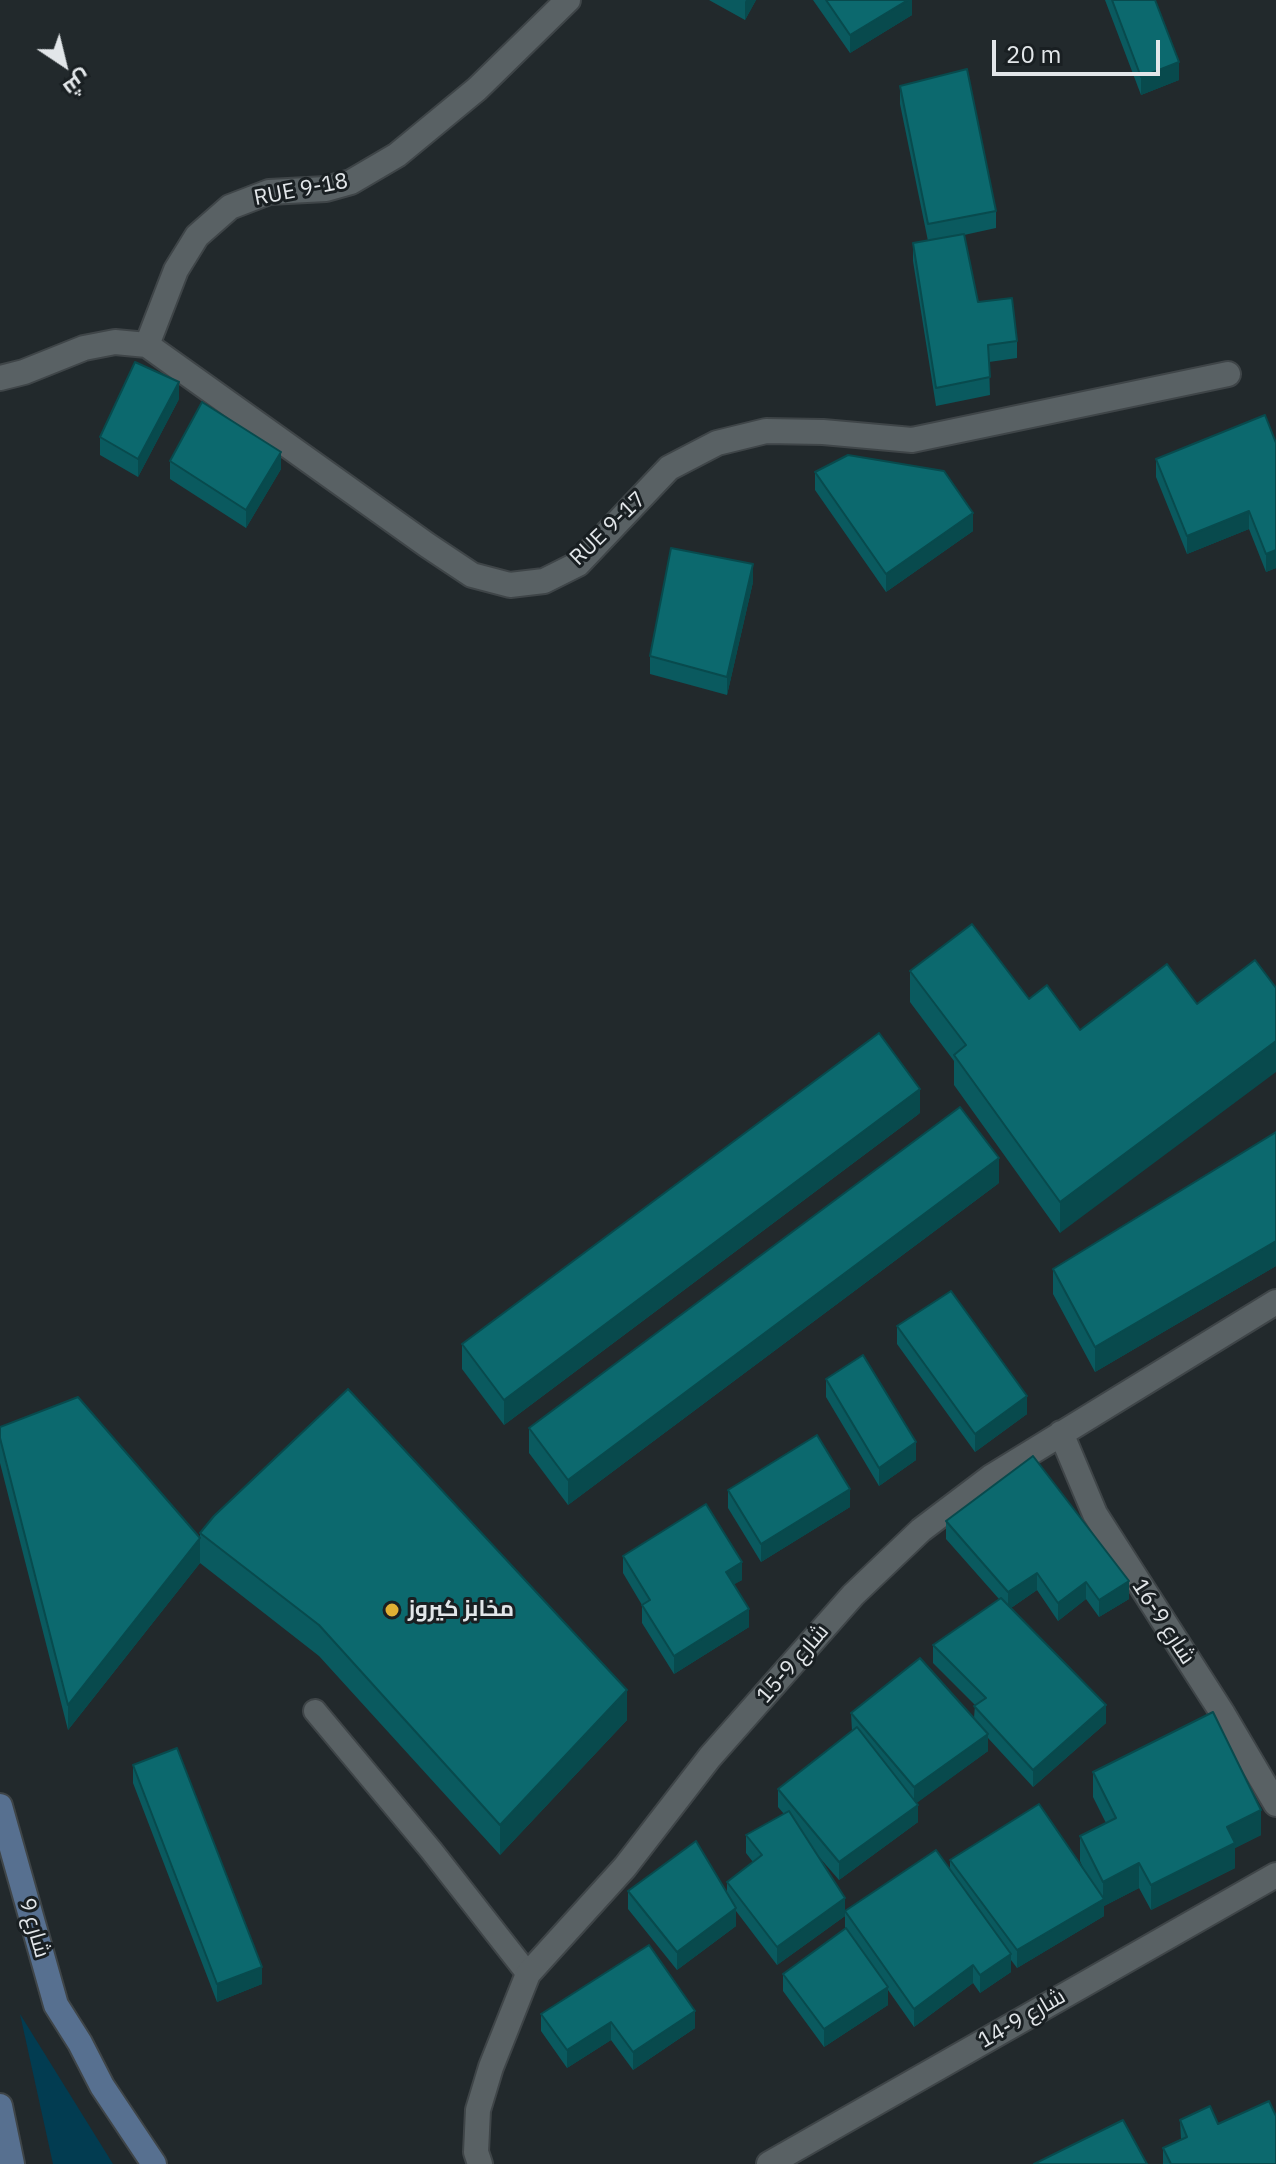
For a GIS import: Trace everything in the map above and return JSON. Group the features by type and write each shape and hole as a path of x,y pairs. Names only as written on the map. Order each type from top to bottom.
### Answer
{"main road":[{"name":"شارع 9","path":"0,1806 56,2005 102,2086 154,2164"},
{"path":"0,2106 12,2164"}],"street":[{"name":"RUE 9-18","path":"147,345 176,270 197,236 230,207 269,192 326,189 351,182 386,162 477,89 568,0"},
{"path":"0,378 24,372 84,348 115,342 147,345"},
{"name":"RUE 9-17","path":"147,345 472,575 510,585 544,581 578,564 669,468 717,443 766,431 823,432 912,440 1228,374"},
{"name":"شارع 9-15","path":"480,2164 476,2152 478,2110 491,2067 528,1974 625,1867 710,1757 853,1595 921,1530 991,1477 1276,1302"},
{"name":"شارع 9-16","path":"1061,1433 1095,1514 1223,1714 1276,1804"},
{"name":"شارع 9-14","path":"769,2164 1276,1875"}],"lane":[{"path":"315,1711 431,1850 528,1974"}],"shaded area":[{"path":"20,2014 113,2164 53,2164"}],"building":[{"path":"826,0 908,0 850,35"},
{"path":"1112,0 1155,0 1179,62 1141,77"},
{"path":"967,69 996,211 928,224 900,86"},
{"path":"964,234 978,302 1012,298 1017,341 988,345 990,377 936,388 913,243"},
{"path":"135,362 179,382 138,459 100,437"},
{"path":"202,402 281,452 246,510 170,461"},
{"path":"1265,415 1276,443 1276,550 1266,554 1249,511 1187,536 1156,459"},
{"path":"848,455 944,471 973,513 886,574 815,472"},
{"path":"671,548 753,564 727,677 650,656"},
{"path":"972,924 1029,999 1047,985 1080,1030 1167,964 1197,1004 1255,960 1276,988 1276,1041 1060,1202 954,1055 966,1045 910,971"},
{"path":"879,1033 920,1089 504,1400 462,1344"},
{"path":"960,1107 999,1158 568,1480 529,1428"},
{"path":"1276,1132 1276,1241 1095,1347 1053,1269"},
{"path":"951,1291 1027,1396 975,1434 897,1326"},
{"path":"863,1355 916,1442 879,1468 826,1379"},
{"name":"مخابز كيروز","path":"348,1389 627,1690 500,1825 319,1625 200,1533 214,1516"},
{"path":"78,1397 200,1538 68,1705 0,1438 0,1427"},
{"path":"817,1435 850,1489 761,1544 728,1490"},
{"path":"1033,1456 1129,1581 1099,1600 1086,1582 1058,1603 1037,1573 1008,1592 946,1521"},
{"path":"706,1504 742,1562 726,1572 749,1609 674,1656 642,1605 650,1600 623,1556"},
{"path":"1001,1598 1106,1705 1033,1770 974,1706 986,1698 933,1645"},
{"path":"920,1658 988,1734 914,1787 851,1713"},
{"path":"1213,1712 1261,1810 1227,1827 1235,1843 1151,1885 1139,1863 1103,1882 1080,1836 1116,1818 1093,1772"},
{"path":"857,1727 918,1805 839,1862 778,1789"},
{"path":"177,1748 262,1967 217,1984 133,1765"},
{"path":"1039,1804 1104,1899 1017,1950 950,1860"},
{"path":"789,1811 845,1898 777,1947 727,1882 762,1855 746,1835"},
{"path":"696,1841 736,1908 677,1952 628,1891"},
{"path":"936,1850 1011,1954 980,1975 973,1965 914,2009 845,1911"},
{"path":"846,1928 888,1987 824,2029 783,1974"},
{"path":"649,1945 695,2011 633,2052 611,2022 567,2050 541,2014"},
{"path":"1269,2101 1276,2116 1276,2164 1171,2164 1163,2148 1187,2137 1180,2120 1210,2106 1218,2124"},
{"path":"1123,2120 1147,2164 1034,2164"}],"place":[{"name":"مخابز كيروز","path":"392,1610"}]}
